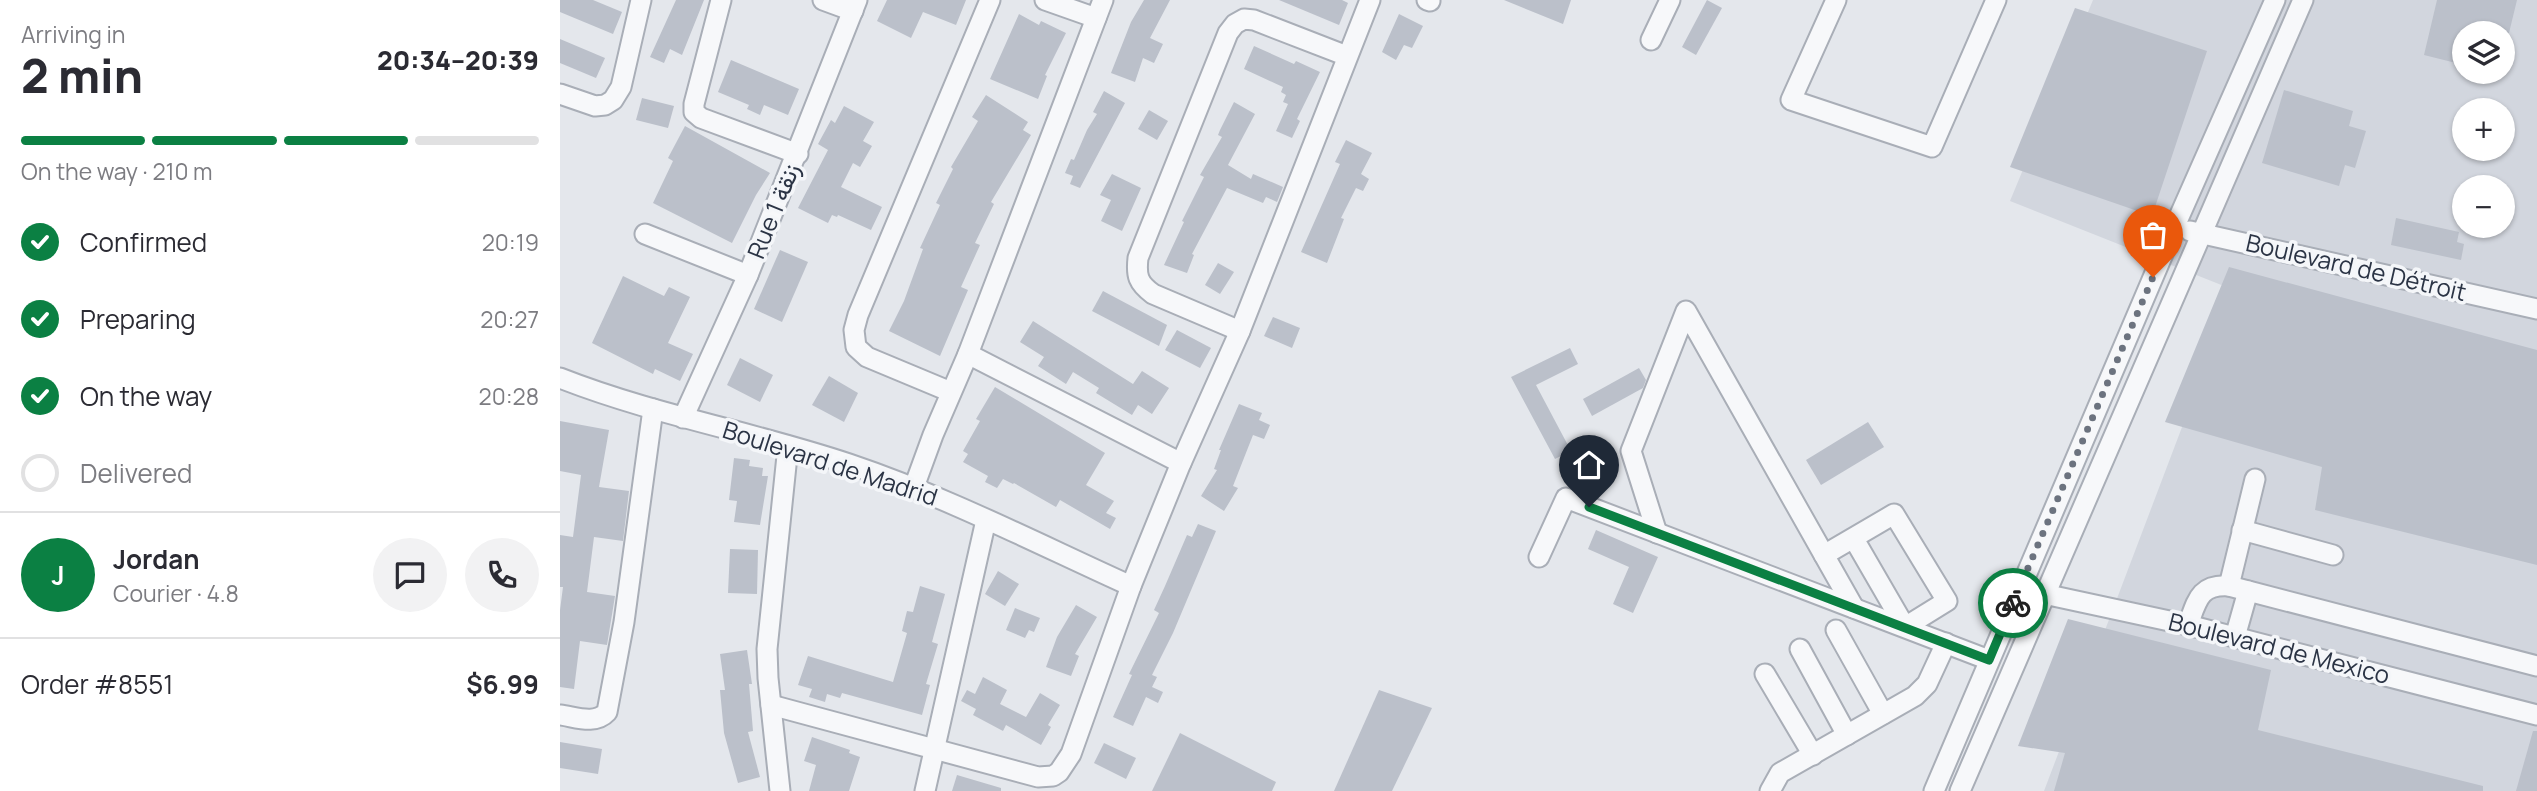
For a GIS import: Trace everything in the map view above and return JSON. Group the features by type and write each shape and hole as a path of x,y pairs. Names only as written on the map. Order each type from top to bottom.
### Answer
{"street":[{"path":"560,94 596,106 605,105 612,100 621,87 641,0"},
{"path":"721,0 694,112 701,118 797,154"},
{"path":"823,0 855,5"},
{"path":"951,391 867,357 856,347 854,330 990,0"},
{"path":"914,487 1100,9 1045,0"},
{"path":"771,705 1038,778 1053,776 1059,772 1071,754 1131,586 1181,463 1240,331 1370,0"},
{"path":"1651,40 1671,0"},
{"path":"1836,0 1791,100 1931,147 1996,0"},
{"path":"1934,791 2175,226 2275,0"},
{"path":"1960,791 2303,0"},
{"name":"Rue 1 زنقة","path":"683,418 748,275 855,5"},
{"path":"1240,331 1153,295 1141,285 1136,274 1138,258 1227,33 1235,24 1244,19 1254,20 1347,57"},
{"name":"Boulevard de Détroit","path":"2175,226 2537,309"},
{"path":"645,234 748,275"},
{"path":"1657,533 1630,451 1686,311 1854,608"},
{"path":"968,354 1181,463"},
{"name":"Boulevard de Madrid","path":"560,378 653,409 788,446 914,487 1131,586"},
{"path":"1649,404 1667,414"},
{"path":"560,715 593,720 601,718 607,712 624,622 653,409"},
{"path":"780,791 768,678 769,621 788,446"},
{"path":"2235,637 2242,530 2255,479"},
{"path":"1539,558 1566,498 1989,660"},
{"path":"1824,555 1894,514 1947,601 1905,627"},
{"path":"925,791 986,520"},
{"path":"2242,530 2333,555"},
{"path":"1854,539 1905,627"},
{"name":"Boulevard de Mexico","path":"2021,584 2044,594 2188,625 2537,715"},
{"path":"2188,625 2198,597 2213,585 2238,588 2537,666"},
{"path":"1836,630 1884,714"},
{"path":"1770,791 1780,773 1906,702 1927,684 1945,643"},
{"path":"1800,649 1847,735"},
{"path":"1765,674 1812,755"}],"shaded area":[{"path":"2093,0 2537,0 2537,791 2044,791 2234,290 2010,201"}],"building":[{"path":"560,0 593,0 622,12 613,34 560,12"},
{"path":"676,0 704,0 682,55 670,49 664,63 650,57"},
{"path":"887,0 966,0 956,25 923,12 911,38 877,21"},
{"path":"1144,0 1170,0 1150,38 1163,44 1154,63 1143,58 1135,82 1111,73 1131,22"},
{"path":"1279,0 1342,0 1348,3 1339,25"},
{"path":"1504,0 1571,0 1563,24"},
{"path":"1707,0 1722,8 1696,55 1682,47"},
{"path":"2437,0 2517,0 2512,21 2452,21 2452,62 2424,55"},
{"path":"2075,8 2207,51 2152,216 2010,167"},
{"path":"1019,14 1039,25 1041,21 1066,33 1045,75 1047,76 1038,99 990,79"},
{"path":"1399,14 1423,26 1412,48 1404,45 1396,60 1382,52"},
{"path":"560,39 605,58 596,78 560,63"},
{"path":"1254,46 1320,72 1297,119 1300,121 1292,138 1276,131 1288,104 1283,102 1286,95 1281,92 1283,87 1244,69"},
{"path":"731,60 799,89 788,115 764,105 760,115 747,109 749,105 718,92"},
{"path":"2284,90 2353,111 2349,126 2366,131 2355,168 2345,165 2339,186 2262,163"},
{"path":"1104,91 1125,103 1080,188 1070,184 1073,176 1065,173 1097,114 1093,112"},
{"path":"986,95 1028,122 1023,130 1031,135 991,202 994,204 975,243 980,245 961,287 968,290 940,356 889,331 904,301 923,249 920,248 940,205 936,203 953,169 951,167 978,121 972,117"},
{"path":"642,98 674,106 668,128 636,120"},
{"path":"1234,102 1255,114 1228,165 1251,179 1253,174 1283,187 1277,202 1266,197 1263,203 1227,188 1192,254 1194,255 1187,273 1164,265 1204,177 1200,175 1222,137 1218,135"},
{"path":"844,106 874,122 863,141 872,146 860,167 853,163 841,187 882,207 871,230 838,215 832,215 828,223 798,208 828,150 818,144 831,120 835,123"},
{"path":"1149,110 1168,121 1157,140 1138,129"},
{"path":"685,126 770,173 732,243 653,203 673,161 668,158"},
{"path":"1346,140 1372,153 1361,174 1369,179 1363,191 1356,188 1341,218 1344,219 1327,263 1301,252 1340,164 1335,162"},
{"path":"1112,174 1141,188 1122,231 1101,221 1111,200 1100,195"},
{"path":"2396,218 2452,230 2452,238 2458,238 2457,242 2464,244 2461,260 2391,245"},
{"path":"780,250 808,262 782,322 754,309"},
{"path":"1218,263 1234,272 1220,294 1205,285"},
{"path":"2229,267 2537,350 2537,565 2315,510 2322,467 2165,422"},
{"path":"623,276 664,296 669,287 690,297 668,343 693,354 680,381 655,369 653,374 592,343"},
{"path":"1103,291 1167,325 1159,346 1092,311"},
{"path":"1273,317 1300,328 1292,348 1264,336"},
{"path":"1033,321 1133,384 1142,371 1169,388 1152,414 1138,405 1132,415 1096,393 1099,388 1073,372 1066,384 1038,366 1044,357 1020,342"},
{"path":"1177,330 1211,348 1200,368 1165,350"},
{"path":"1570,348 1578,364 1536,385 1571,451 1555,459 1511,377"},
{"path":"740,358 773,375 760,402 727,385"},
{"path":"1639,368 1646,380 1643,388 1592,416 1583,399"},
{"path":"829,376 858,393 844,422 812,405"},
{"path":"995,387 1105,453 1086,485 1114,501 1106,513 1116,518 1110,529 1060,500 1056,507 1003,479 997,488 985,482 988,476 963,462 968,454 963,451 980,421 976,419"},
{"path":"1239,404 1262,413 1259,420 1270,425 1264,439 1253,435 1233,486 1238,488 1224,511 1201,496 1217,470 1214,469 1219,450"},
{"path":"560,421 609,430 599,487 629,491 623,541 594,537 587,592 615,596 607,645 580,641 574,689 560,687 560,610 563,587 560,587 560,535 573,537 581,475 560,471"},
{"path":"1868,422 1884,447 1821,485 1806,460"},
{"path":"734,458 750,460 749,466 763,468 762,476 768,476 760,525 734,522 737,501 729,500"},
{"path":"1198,524 1216,531 1173,633 1152,675 1157,677 1152,687 1163,692 1158,703 1146,697 1133,726 1113,717 1132,675 1129,674 1159,613 1154,610 1187,535 1192,537"},
{"path":"1596,530 1658,557 1633,613 1613,604 1629,567 1588,549"},
{"path":"730,549 758,550 757,594 728,593"},
{"path":"998,571 1019,584 1005,606 985,594"},
{"path":"920,586 945,594 932,642 938,644 926,684 930,685 922,715 842,693 840,698 827,694 825,702 809,697 812,689 798,685 808,656 893,682 907,633 902,631 907,611 913,612"},
{"path":"1076,605 1097,617 1075,654 1079,656 1071,676 1046,667 1057,637"},
{"path":"1015,608 1040,618 1034,632 1029,630 1025,638 1006,630"},
{"path":"2068,619 2271,670 2258,730 2483,786 2483,791 2054,791 2065,753 2018,746"},
{"path":"747,650 752,684 749,684 753,731 748,732 760,777 738,783 724,733 720,690 725,690 720,654"},
{"path":"983,677 1007,690 1000,704 1026,717 1040,693 1060,705 1048,725 1051,727 1041,745 1006,725 1003,731 973,715 976,709 961,701 967,690 975,694"},
{"path":"1379,690 1432,708 1392,791 1334,791"},
{"path":"2533,731 2537,731 2537,791 2516,791"},
{"path":"1180,733 1276,782 1272,791 1152,791"},
{"path":"812,737 850,750 849,753 860,757 849,791 809,791 816,765 804,761"},
{"path":"560,742 602,749 598,774 560,768"},
{"path":"1104,743 1136,758 1126,779 1094,763"},
{"path":"957,775 1001,788 1001,791 952,791"}],"way so far":[{"path":"2013,603 2153,277"}],"route":[{"path":"1589,507 1989,660 2013,603"}]}
